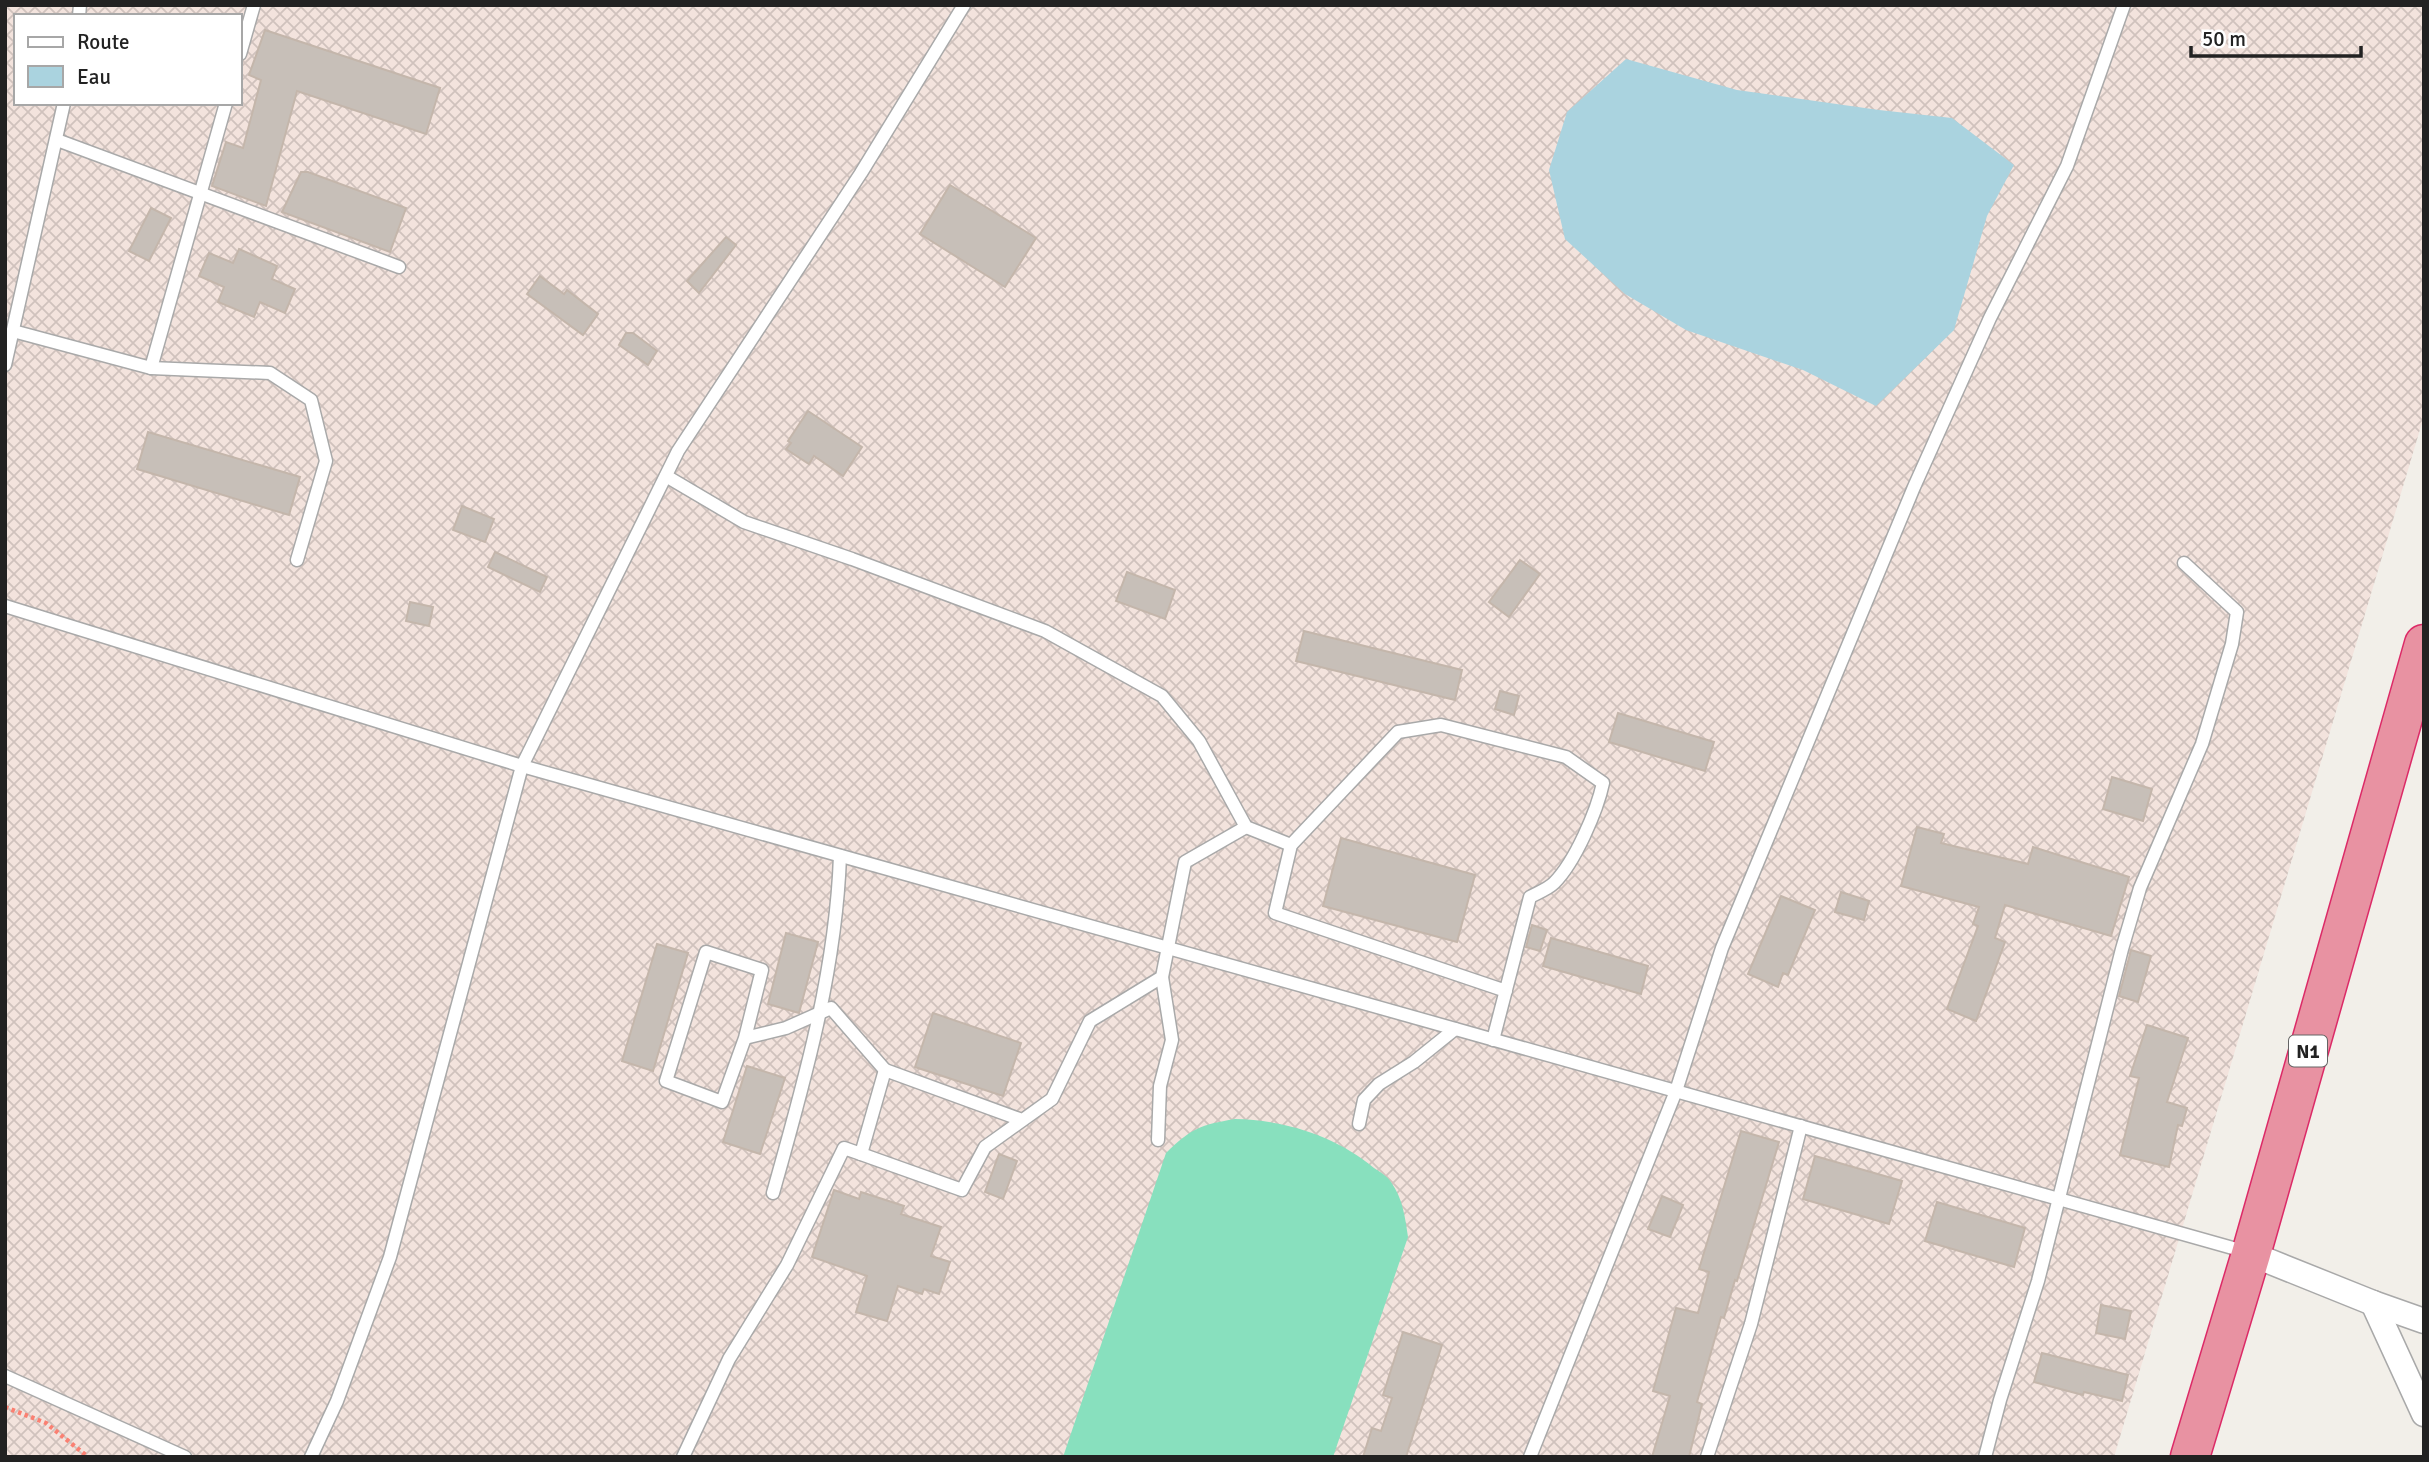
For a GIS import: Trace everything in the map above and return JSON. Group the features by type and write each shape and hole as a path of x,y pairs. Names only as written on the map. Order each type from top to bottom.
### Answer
{"highway":[{"name":"N1","path":"2190,1457 2251,1254 2424,644"}],"street":[{"path":"2251,1254 2424,1321"},
{"path":"2373,1303 2424,1414"}],"lane":[{"path":"242,47 254,5"},
{"path":"311,1457 337,1401 390,1257 522,766 678,451 861,173 964,5"},
{"path":"1530,1457 1676,1091 1727,935 1920,475 1990,318 2067,166 2124,5"},
{"path":"5,365 64,105"},
{"path":"151,369 225,105"},
{"path":"57,140 399,267"},
{"path":"13,331 151,369 270,373 311,400 326,461 297,559"},
{"path":"666,476 744,522 1045,631 1162,696 1199,741 1247,827 1291,845"},
{"path":"1985,1457 2038,1281 2140,888 2202,744 2232,644 2237,611 2184,563"},
{"path":"5,606 522,766 2251,1254"},
{"path":"1493,1040 1506,991 1530,897 1553,883 1579,846 1599,801 1603,783 1566,757 1441,725 1398,733 1291,845 1275,913 1506,991"},
{"path":"1158,1140 1160,1086 1172,1040 1162,977 1185,862 1247,827"},
{"path":"773,1193 808,1068 838,907 840,856"},
{"path":"706,952 762,970 745,1038 722,1102 666,1081 706,952"},
{"path":"683,1457 729,1359 787,1265 844,1148 962,1190 985,1147 1052,1099 1090,1021 1162,977"},
{"path":"745,1038 786,1028 831,1008 885,1070 1022,1120"},
{"path":"1359,1124 1364,1100 1379,1084 1414,1062 1455,1029"},
{"path":"861,1154 885,1070"},
{"path":"1707,1457 1751,1324 1801,1126"},
{"path":"5,1376 184,1457"}],"path":[{"path":"5,1407 46,1423 88,1457"}],"shaded area":[{"path":"5,5 2424,5 2424,416 2114,1457 5,1457"}],"green space":[{"path":"1235,1119 1291,1127 1343,1147 1388,1178 1403,1208 1408,1237 1333,1457 1063,1457 1166,1153 1197,1129"}],"water":[{"path":"1626,59 1737,90 1952,118 2014,165 1987,216 1954,330 1876,406 1803,370 1686,330 1625,294 1565,239 1549,170 1567,112"}],"building":[{"path":"265,30 440,88 426,134 297,91 266,206 212,186 226,142 243,148 261,80 249,75"},
{"path":"301,172 308,172 406,208 390,252 282,212"},
{"path":"950,185 1036,238 1005,287 920,234"},
{"path":"151,208 171,218 149,261 129,251"},
{"path":"726,237 736,245 699,293 687,281"},
{"path":"239,249 277,266 272,279 295,289 285,313 260,302 254,317 218,302 224,287 199,276 209,253 233,263"},
{"path":"540,276 564,294 567,290 598,314 583,335 527,294"},
{"path":"626,333 633,333 657,351 648,365 619,345"},
{"path":"808,411 862,447 843,476 814,456 809,464 786,449 791,443 788,441"},
{"path":"148,432 300,477 289,515 137,469"},
{"path":"462,506 494,519 485,542 453,530"},
{"path":"495,552 547,577 540,592 488,567"},
{"path":"1520,560 1540,574 1509,617 1489,602"},
{"path":"1127,572 1175,590 1165,619 1116,601"},
{"path":"410,602 433,607 429,626 406,621"},
{"path":"1304,631 1462,670 1455,700 1296,661"},
{"path":"1500,691 1519,696 1514,715 1495,709"},
{"path":"1618,713 1714,742 1705,771 1609,742"},
{"path":"2112,777 2152,789 2143,821 2103,809"},
{"path":"1917,827 1944,834 1941,843 2028,864 2033,847 2129,877 2111,936 2005,905 1995,938 2005,942 1976,1021 1947,1009 1978,926 1973,924 1979,907 1901,886"},
{"path":"1341,838 1475,875 1457,942 1323,906"},
{"path":"1841,892 1869,901 1864,920 1835,912"},
{"path":"1781,896 1815,910 1788,975 1783,973 1778,987 1748,974"},
{"path":"1532,925 1547,930 1540,951 1526,947"},
{"path":"786,933 818,942 799,1013 768,1004"},
{"path":"1551,938 1648,966 1641,994 1543,966"},
{"path":"657,944 688,953 653,1071 622,1061"},
{"path":"2131,950 2151,956 2138,1002 2119,996"},
{"path":"933,1013 1021,1043 1003,1096 915,1067"},
{"path":"2147,1025 2188,1038 2167,1102 2187,1108 2182,1126 2178,1125 2169,1167 2120,1155 2139,1078 2130,1076"},
{"path":"747,1066 785,1078 760,1154 723,1142"},
{"path":"1741,1131 1779,1142 1737,1281 1735,1280 1724,1318 1721,1317 1697,1402 1702,1404 1689,1457 1652,1457 1670,1396 1653,1391 1676,1308 1698,1313 1709,1272 1699,1269"},
{"path":"999,1154 1017,1161 1003,1199 985,1192"},
{"path":"1815,1156 1902,1181 1889,1224 1803,1199"},
{"path":"834,1190 859,1199 861,1192 904,1206 901,1214 941,1227 931,1256 950,1262 939,1294 924,1289 922,1294 898,1286 887,1321 856,1312 867,1276 812,1257"},
{"path":"1662,1196 1683,1205 1670,1237 1648,1229"},
{"path":"1937,1202 2025,1228 2014,1267 1925,1241"},
{"path":"2101,1305 2131,1311 2125,1339 2096,1333"},
{"path":"1403,1332 1442,1345 1406,1457 1363,1457 1372,1428 1381,1431 1392,1398 1383,1395"},
{"path":"2042,1353 2128,1375 2122,1401 2084,1392 2083,1395 2034,1382"}]}
